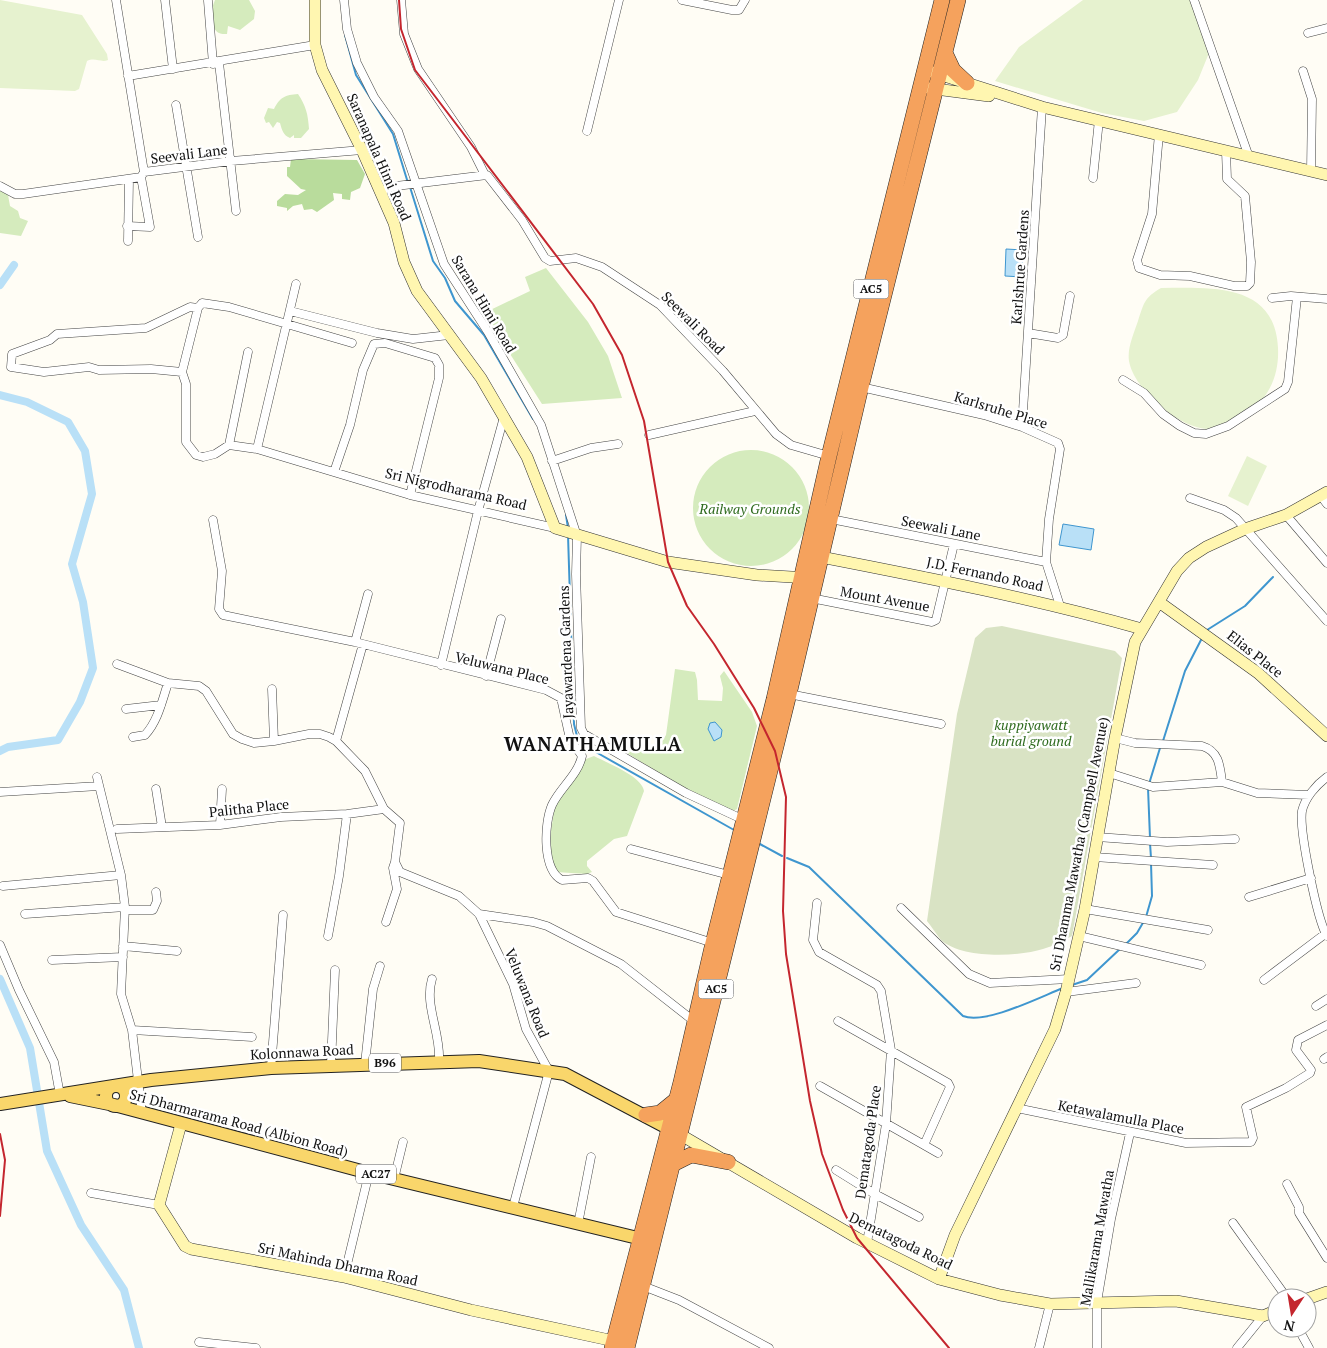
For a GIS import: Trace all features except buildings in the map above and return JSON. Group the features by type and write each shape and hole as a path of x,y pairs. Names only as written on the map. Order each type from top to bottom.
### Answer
{"highway":[{"name":"AC5","path":"618,1346 674,1132 808,578 829,456 932,72 942,0"},
{"name":"AC5","path":"932,72 945,53 958,0"},
{"path":"945,53 953,70 967,82"},
{"name":"AC5","path":"618,1346 642,1286 647,1240 673,1164 676,1100 729,875 746,833 789,694 811,598 808,578 821,557 831,519 928,88"},
{"path":"646,1115 660,1113 676,1100"},
{"path":"673,1164 691,1155 728,1162"}],"main road":[{"name":"Saranapala Himi Road","path":"315,0 314,45 322,70 362,150 394,223 404,262 417,291 481,378 527,457 558,529"},
{"path":"932,72 1042,108 1327,175"},
{"path":"928,88 1015,100"},
{"name":"Sri Dhamma Mawatha (Campbell Avenue)","path":"939,1279 956,1235 1054,1028 1067,986 1085,908 1115,738 1135,642 1188,558 1206,547 1245,529 1286,515 1325,497"},
{"name":"Sri Nigrodharama Road","path":"558,529 668,562 757,575 808,578"},
{"name":"J.D. Fernando Road","path":"821,557 946,580 1060,606 1142,629"},
{"name":"Elias Place","path":"1159,602 1258,673 1327,736"},
{"name":"Kolonnawa Road","path":"61,1095 138,1082 271,1068 479,1061 565,1074 646,1115 674,1132"},
{"path":"114,1086 123,1089 126,1094 123,1103 114,1105"},
{"name":"B96","path":"0,1104 61,1095"},
{"name":"Sri Dharmarama Road (Albion Road)","path":"61,1095 114,1105 142,1114 369,1172 647,1240"},
{"path":"159,1205 181,1124"},
{"name":"Dematagoda Road","path":"674,1132 867,1243 939,1279 1000,1295 1050,1304 1176,1301 1263,1316"},
{"name":"Sri Mahinda Dharma Road","path":"159,1205 185,1246 191,1249 344,1277 618,1346"},
{"path":"1263,1316 1267,1314"}],"street":[{"path":"116,0 150,227 127,226"},
{"path":"166,0 173,70"},
{"name":"Sarana Himi Road","path":"344,0 347,29 357,63 374,97 398,130 412,184 444,264 488,332 540,425 575,535"},
{"path":"380,191 412,184 467,178 484,173 471,147 418,69 404,34 401,0"},
{"path":"586,131 619,0"},
{"path":"682,0 739,10 745,0"},
{"path":"1194,0 1249,157"},
{"path":"208,1 231,161 236,211"},
{"path":"1308,33 1327,28"},
{"path":"128,76 216,63 314,45"},
{"path":"1303,71 1312,98 1311,172"},
{"path":"176,105 198,237"},
{"name":"Karlshrue Gardens","path":"1022,427 1042,108"},
{"path":"1093,178 1099,120"},
{"path":"1159,134 1152,214 1137,264 1139,268 1160,275 1190,276 1234,286 1247,286 1250,283 1251,262 1245,196 1227,179 1226,151"},
{"name":"Seevali Lane","path":"0,186 15,194 22,194 129,179 142,175 231,161 362,150"},
{"name":"Seewali Road","path":"484,173 494,181 506,197 545,258 550,261 576,258 602,267 660,305 723,371 776,434 791,445 829,456"},
{"path":"128,241 129,179"},
{"path":"257,449 288,325 296,284"},
{"path":"1028,333 1058,338 1064,335 1070,296"},
{"path":"1123,380 1144,393 1163,414 1194,433 1206,434 1228,426 1285,389 1288,382 1297,296"},
{"path":"1272,298 1297,296 1327,299"},
{"path":"248,352 229,445 215,454 203,457 192,451 186,442 186,384 182,372 198,308 202,303 229,307 352,343"},
{"path":"182,372 151,369 99,370 89,367 44,372 11,367 10,362 12,354 50,340 57,334 146,328 190,307 198,308"},
{"path":"290,311 404,338 413,339 450,335"},
{"path":"334,472 350,425 363,370 374,344 385,343 435,358 439,365 439,378 410,495"},
{"name":"Karlsruhe Place","path":"861,387 984,415 1022,427 1053,439 1058,443 1060,450 1049,519 1046,562 1060,606"},
{"path":"649,435 755,411"},
{"path":"441,665 478,511 504,417"},
{"path":"552,461 591,448 618,444"},
{"name":"Sri Nigrodharama Road","path":"229,445 257,449 410,495 558,529"},
{"path":"1190,498 1224,510 1236,518 1327,621"},
{"path":"1286,515 1327,563"},
{"name":"Seewali Lane","path":"831,519 1046,562"},
{"name":"Veluwana Place","path":"213,520 222,570 220,608 223,615 359,643 546,690 561,698 570,739 582,756 578,766 552,806 550,814 546,854 556,877 562,880 588,878 593,881 616,912 713,943"},
{"name":"Jayawardena Gardens","path":"575,535 582,728 584,734 686,793 746,833"},
{"name":"Mount Avenue","path":"811,598 932,622 936,620 954,544"},
{"path":"336,741 359,643 368,594"},
{"path":"486,676 501,619"},
{"path":"117,664 168,683 198,686 206,691 233,734 254,743 274,742 320,734 336,741 365,770 384,809 400,823 393,868 397,889 386,922"},
{"path":"133,736 145,736 150,730 168,683"},
{"path":"272,688 274,742"},
{"path":"789,694 941,724"},
{"path":"126,709 161,705"},
{"path":"1115,738 1135,742 1202,746 1211,749 1218,760 1222,782"},
{"path":"1109,773 1149,786 1222,782 1257,793 1309,795"},
{"path":"97,776 121,875 125,909 121,994 132,1030 142,1114"},
{"path":"1264,980 1326,935 1311,878 1301,824 1302,809 1309,795 1327,777"},
{"path":"0,792 99,786"},
{"path":"156,789 162,827"},
{"path":"220,826 222,789"},
{"name":"Palitha Place","path":"117,829 220,826 281,816 347,814 384,809"},
{"path":"328,936 339,876 347,814"},
{"path":"1097,838 1150,841 1235,839"},
{"path":"631,849 729,875"},
{"path":"1094,857 1213,865"},
{"name":"Veluwana Road","path":"395,862 400,872 458,896 467,901 479,914 513,984 526,1030 549,1071"},
{"path":"3,886 121,875"},
{"path":"1249,897 1311,878"},
{"path":"25,914 125,909 153,910 155,908 156,892"},
{"name":"Dematagoda Place","path":"817,903 813,940 819,952 877,985 882,991 891,1050 886,1124 873,1193 867,1243"},
{"path":"901,908 969,974 990,983 1067,986 1136,983"},
{"path":"1085,908 1208,930"},
{"path":"479,914 533,922 547,926 621,964 695,1022"},
{"path":"271,1068 283,915"},
{"path":"1079,936 1201,965"},
{"path":"0,945 19,990 54,1062 61,1095"},
{"path":"123,946 178,951"},
{"path":"52,960 123,957"},
{"path":"365,1064 373,989 380,966"},
{"path":"330,1066 335,970"},
{"path":"432,979 428,992 440,1051 439,1061"},
{"path":"1316,1006 1327,999"},
{"path":"838,1021 948,1083 950,1087 924,1145"},
{"name":"Ketawalamulla Place","path":"1016,1108 1186,1143 1251,1142 1253,1138 1246,1107 1286,1088 1310,1073 1311,1070 1296,1050 1298,1040 1327,1025"},
{"path":"132,1030 252,1037"},
{"path":"512,1207 549,1071"},
{"path":"820,1086 938,1153"},
{"name":"Mallikarama Mawatha","path":"1096,1348 1097,1302 1111,1219 1130,1133"},
{"path":"394,1178 403,1142"},
{"path":"578,1224 591,1157"},
{"path":"836,1170 873,1193 919,1217"},
{"path":"344,1277 369,1172"},
{"path":"1287,1184 1299,1207 1299,1213 1327,1258"},
{"path":"91,1193 159,1205"},
{"path":"1233,1223 1280,1288"},
{"path":"642,1286 679,1300 769,1348"},
{"path":"1039,1348 1050,1304"},
{"path":"1237,1348 1263,1316"},
{"path":"199,1342 256,1348"}],"green space":[{"path":"0,0 82,15 107,54 108,60 87,61 79,89 75,91 0,88"},
{"path":"215,0 249,0 255,11 254,19 240,30 228,26 227,34 219,33 215,30 209,16"},
{"path":"1083,0 1192,0 1209,53 1198,80 1177,112 1144,121 1102,113 995,81 1019,47"},
{"path":"298,94 306,110 309,129 301,138 294,138 294,135 290,138 284,134 280,123 277,122 273,128 269,122 266,123 264,118 268,108 274,109 283,97"},
{"path":"291,159 357,160 365,174 360,188 351,192 350,200 342,199 342,194 333,193 334,200 317,212 312,209 304,210 302,204 293,206 287,211 287,208 277,206 277,201 285,194 298,195 306,190 301,189 287,176 287,167 290,167"},
{"path":"0,187 8,195 10,206 18,211 20,218 28,221 21,236 0,233"},
{"path":"546,268 588,322 608,356 622,398 542,404 484,313 530,291 525,277"},
{"path":"1161,288 1200,288 1237,293 1253,300 1265,311 1274,326 1278,348 1278,362 1275,376 1269,389 1257,405 1228,422 1209,429 1197,427 1172,415 1149,395 1133,372 1129,361 1129,351 1143,305 1151,295"},
{"name":"Railway Grounds","path":"751,450 773,455 792,467 804,486 809,508 804,530 792,549 773,561 751,566 729,561 710,549 698,530 693,508 698,486 710,467 729,455"},
{"path":"1247,456 1267,466 1248,506 1228,496"},
{"name":"kuppiyawatt burial ground","path":"1002,626 1115,651 1122,658 1072,936 1062,942 1032,952 990,955 962,951 950,946 941,940 927,921 957,714 975,638 986,628"},
{"path":"675,669 695,672 698,700 722,701 723,688 720,676 724,671 752,712 757,726 737,809 733,811 673,782 627,753 629,748 659,746 666,735"},
{"path":"594,756 631,775 642,785 644,791 627,836 614,839 587,861 587,866 592,872 587,874 556,872 548,850 555,805 586,759"}],"water":[{"path":"1006,249 1023,250 1022,277 1005,276"},
{"path":"1063,524 1094,529 1091,550 1059,545"},
{"path":"715,722 722,730 721,737 714,741 708,729 710,723"}],"waterway":[{"path":"345,35 356,75 393,134 408,183"},
{"path":"410,187 433,261 445,278 455,301 484,335 533,419"},
{"path":"0,285 14,265"},
{"path":"0,395 27,402 68,422 85,451 92,494 72,564 83,602 93,668 80,702 58,740 8,747 0,751"},
{"path":"566,515 568,528"},
{"path":"568,535 574,724 578,740 594,751 734,830"},
{"path":"1207,630 1245,606 1273,577"},
{"path":"1163,741 1185,671 1202,638"},
{"path":"1149,784 1160,748"},
{"path":"1148,788 1150,838"},
{"path":"758,843 782,856"},
{"path":"1150,843 1151,858"},
{"path":"787,858 809,867 963,1016 973,1018 985,1017 1013,1009 1063,988"},
{"path":"1146,917 1152,896 1151,863"},
{"path":"1125,945 1137,933 1144,921"},
{"path":"1072,985 1087,980 1121,948"},
{"path":"0,979 30,1048 47,1151 81,1225 124,1290 139,1348"}],"railway":[{"path":"399,0 401,29 415,70 593,304 622,355 644,421 668,562 687,606 714,644 754,708 775,751 786,797 783,911 786,954 810,1101 822,1154 843,1210 857,1238 949,1348"},
{"path":"0,1134 5,1160 0,1216"}],"district":[{"name":"WANATHAMULLA","path":"593,744"}]}
